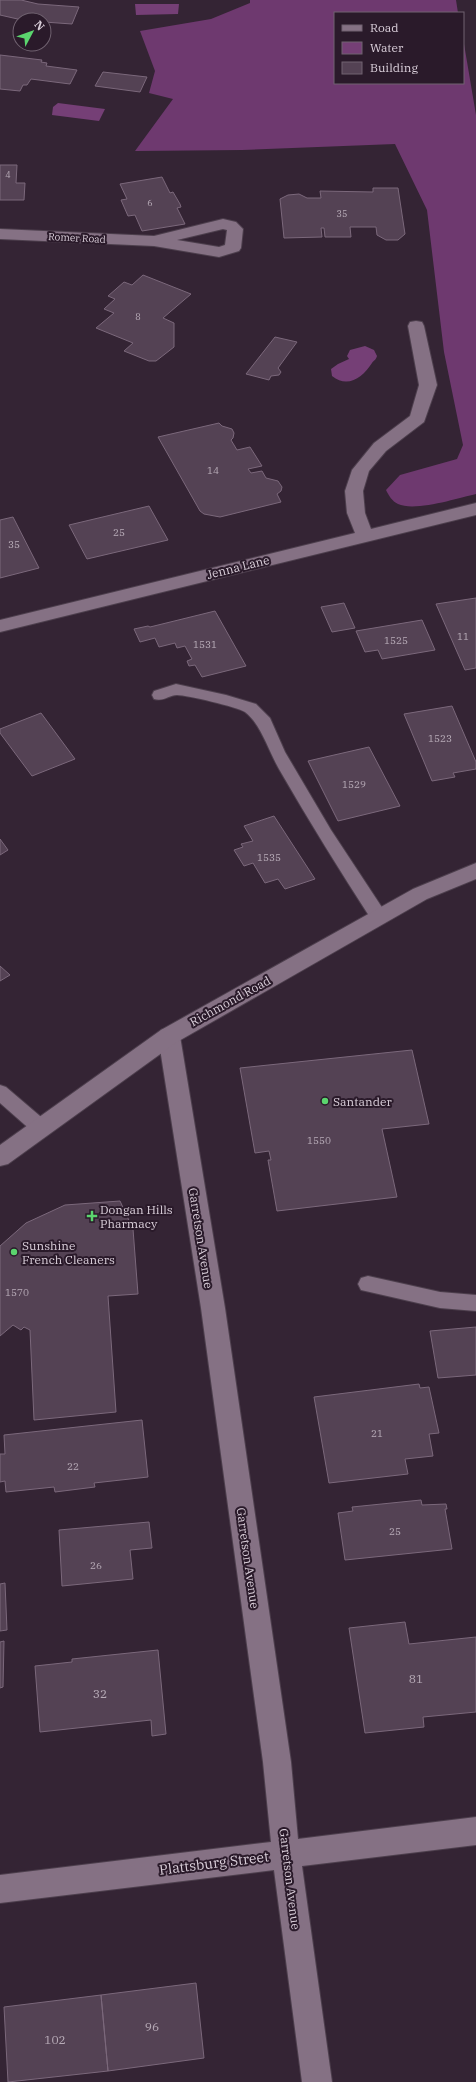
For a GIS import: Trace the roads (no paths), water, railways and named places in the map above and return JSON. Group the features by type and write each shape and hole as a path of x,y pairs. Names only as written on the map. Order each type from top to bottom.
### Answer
{"street":[{"name":"Romer Road","path":"0,234 154,241"},
{"path":"365,536 356,513 354,491 361,470 380,447 418,418 428,385 416,326"},
{"name":"Jenna Lane","path":"0,626 476,509"},
{"name":"Richmond Road","path":"0,1157 169,1036 420,894 476,871"},
{"name":"Garretson Avenue","path":"169,1036 213,1308 277,1762 286,1855 317,2082"},
{"name":"Plattsburg Street","path":"0,1889 476,1831"}],"lane":[{"path":"160,695 176,689 226,700 250,708 264,722 277,752 313,814 379,917"},
{"path":"0,1092 40,1127"},
{"path":"368,1284 440,1300 476,1303"}],"water":[{"path":"135,4 179,4 178,14 136,15"},
{"path":"58,103 105,109 99,121 52,115 53,107"},
{"path":"365,346 374,350 377,356 360,377 355,380 344,381 338,380 332,376 331,369 349,359 347,356 350,350"}],"place":[{"name":"Santander","path":"325,1101"},
{"name":"Dongan Hills Pharmacy","path":"92,1216"},
{"name":"Sunshine French Cleaners","path":"14,1252"}]}
